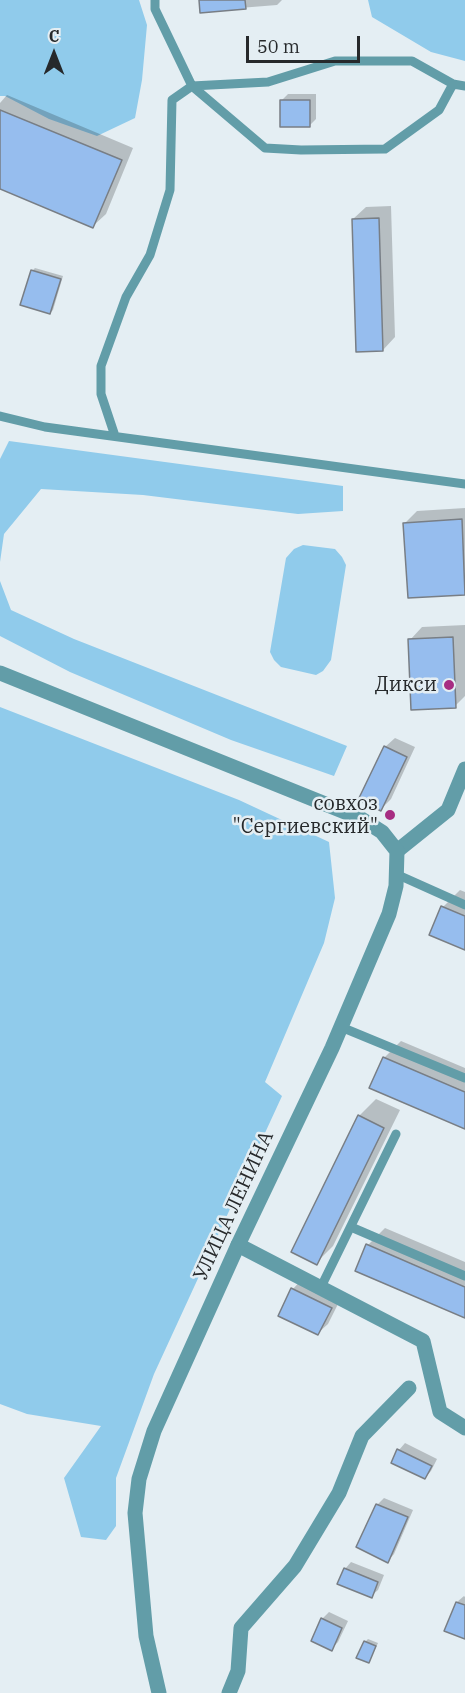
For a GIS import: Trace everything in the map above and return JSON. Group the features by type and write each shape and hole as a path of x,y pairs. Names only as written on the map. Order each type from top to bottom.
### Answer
{"street":[{"path":"0,672 360,818 382,832 397,851 448,810 465,769"},
{"name":"УЛИЦА ЛЕНИНА","path":"159,1693 146,1636 135,1513 139,1479 154,1431 341,1026 389,914 396,886 397,851"},
{"path":"238,1245 423,1341 440,1412 465,1428"},
{"path":"229,1693 238,1671 241,1628 295,1566 339,1493 362,1436 409,1388"}],"lane":[{"path":"155,0 155,9 192,86 265,148 385,149 439,110 453,84"},
{"path":"115,436 101,394 101,366 126,297 150,255 170,190 172,100 192,86 268,82 335,61 412,61 453,84 465,86"},
{"path":"0,416 45,427 465,484"},
{"path":"396,874 465,904"},
{"path":"341,1026 465,1078"},
{"path":"321,1287 396,1134"},
{"path":"351,1227 465,1276"}],"shaded area":[{"path":"0,0 139,0 147,25 142,80 135,118 97,136 49,119 5,96 0,96"},
{"path":"368,0 465,0 465,61 431,52 372,17"},
{"path":"9,441 343,486 343,511 298,514 143,495 41,489 4,534 0,562 0,459"},
{"path":"303,545 335,549 346,565 331,660 323,671 316,675 281,667 270,652 286,558 294,549"},
{"path":"0,581 11,610 74,639 347,746 334,776 231,740 70,672 0,636"},
{"path":"0,707 239,800 329,842 335,898 324,943 265,1082 282,1096 154,1374 116,1478 116,1526 106,1540 81,1537 64,1478 101,1426 27,1414 0,1404"}],"building":[{"path":"199,0 245,0 246,9 200,13"},
{"path":"280,100 310,100 310,127 280,127"},
{"path":"0,110 122,160 93,228 0,189"},
{"path":"379,218 383,351 356,352 352,219"},
{"path":"31,270 61,279 50,314 20,305"},
{"path":"462,519 465,595 408,598 403,523"},
{"path":"453,637 456,708 411,710 408,639"},
{"path":"384,746 407,757 381,811 358,800"},
{"path":"441,906 465,916 465,950 429,935"},
{"path":"383,1057 465,1092 465,1129 369,1088"},
{"path":"358,1115 384,1128 317,1265 291,1252"},
{"path":"366,1244 465,1287 465,1318 355,1271"},
{"path":"291,1288 332,1308 318,1335 278,1316"},
{"path":"397,1449 432,1466 425,1479 391,1463"},
{"path":"376,1504 408,1517 388,1563 356,1547"},
{"path":"344,1568 378,1582 372,1598 337,1584"},
{"path":"456,1602 465,1605 465,1639 444,1631"},
{"path":"321,1618 342,1628 332,1651 311,1641"},
{"path":"364,1641 376,1646 369,1663 356,1658"}],"place":[{"name":"Дикси","path":"449,685"},
{"name":"совхоз \"Сергиевский\"","path":"390,815"}]}
